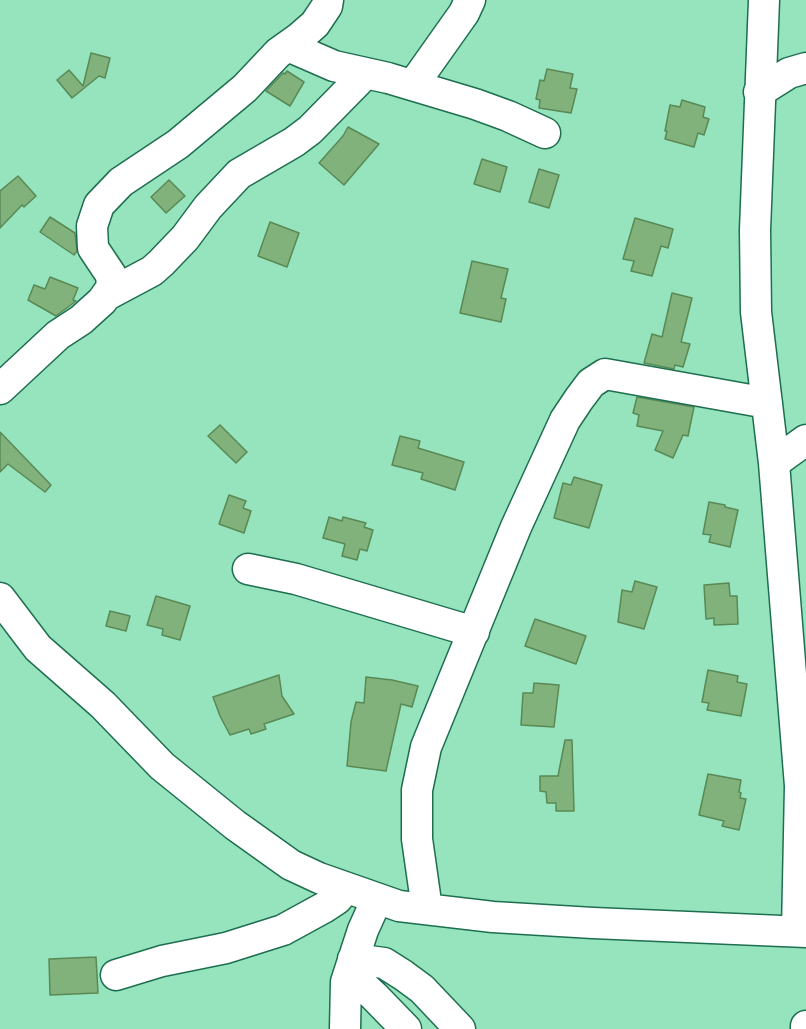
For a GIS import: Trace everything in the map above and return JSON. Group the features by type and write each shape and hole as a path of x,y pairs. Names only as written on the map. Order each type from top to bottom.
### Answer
{"street":[{"path":"107,295 113,284 111,275 93,248 91,239 92,226 99,205 121,182 178,144 245,88 278,53 315,24 327,6 328,0"},
{"path":"413,85 464,13 470,0"},
{"path":"0,598 38,648 103,705 162,766 235,825 291,865 346,888 399,906 493,917 801,931 800,786 774,463 756,312 755,230 764,0"},
{"path":"288,46 334,66 413,85 508,116 545,133"},
{"path":"759,92 789,73 806,68"},
{"path":"0,389 58,335 81,320 107,295 152,271 185,238 208,207 240,174 310,130 365,74"},
{"path":"427,909 417,838 417,790 420,766 503,557 565,420 591,383 605,374 767,403"},
{"path":"774,463 806,440"},
{"path":"248,569 296,579 474,632"},
{"path":"116,975 244,943 283,930 306,919 337,899 346,888"},
{"path":"345,1029 346,982 363,930 377,898"},
{"path":"351,966 384,963 422,989 460,1029"},
{"path":"351,966 374,996 406,1029"}],"building":[{"path":"91,53 110,58 105,78 99,76 72,98 57,80 69,70 83,86"},
{"path":"547,69 573,74 570,88 577,89 571,113 539,108 540,100 536,99 540,80 544,81"},
{"path":"287,71 304,82 290,106 266,91"},
{"path":"682,100 705,107 703,117 709,119 704,135 698,133 694,147 665,139 670,105 680,107"},
{"path":"348,127 379,144 344,185 319,163"},
{"path":"482,159 507,167 500,192 474,184"},
{"path":"539,169 559,175 549,208 529,202"},
{"path":"18,176 36,196 24,207 22,205 0,228 0,191"},
{"path":"169,180 185,196 166,213 151,197"},
{"path":"50,217 75,233 77,251 74,255 40,232"},
{"path":"635,218 673,229 668,248 661,246 652,276 631,271 634,261 623,259"},
{"path":"270,222 299,233 287,267 258,256"},
{"path":"472,261 508,269 501,298 506,299 501,322 460,313"},
{"path":"50,277 78,288 73,300 76,301 56,316 28,300 34,285 45,289"},
{"path":"672,293 692,298 681,342 690,344 683,367 675,365 674,369 644,363 652,334 662,337"},
{"path":"637,397 694,407 688,436 683,435 673,458 655,450 663,431 637,426 639,415 633,413"},
{"path":"220,425 247,452 236,463 208,436"},
{"path":"0,432 51,485 45,492 8,464 0,472"},
{"path":"400,436 420,441 418,448 464,462 455,490 421,479 423,473 392,465"},
{"path":"574,477 602,485 589,528 554,518 563,483 571,485"},
{"path":"229,495 246,501 243,508 251,511 244,533 219,524"},
{"path":"709,502 738,510 730,547 709,542 711,535 703,534"},
{"path":"329,517 342,521 343,517 366,523 364,527 373,530 367,551 360,549 357,560 342,556 345,544 323,538"},
{"path":"635,581 657,587 644,629 618,622 622,590 632,592"},
{"path":"729,583 730,596 737,596 738,624 714,625 714,618 706,619 704,585"},
{"path":"156,596 190,606 180,640 162,635 163,629 147,625"},
{"path":"110,611 130,616 126,631 106,626"},
{"path":"535,619 586,636 576,664 525,646"},
{"path":"708,670 738,676 737,682 747,684 741,716 707,710 709,703 702,702"},
{"path":"279,675 282,696 294,714 264,724 266,729 251,734 249,729 230,735 213,697"},
{"path":"366,677 418,686 412,707 401,704 386,771 347,766 351,722 356,702 364,703"},
{"path":"534,683 559,685 554,727 521,725 523,693 533,693"},
{"path":"565,740 572,740 574,811 556,811 556,803 547,803 546,792 540,791 540,776 558,776"},
{"path":"708,774 741,780 740,798 746,799 739,830 722,826 724,821 699,815"},
{"path":"96,957 98,993 50,995 49,959"}]}
